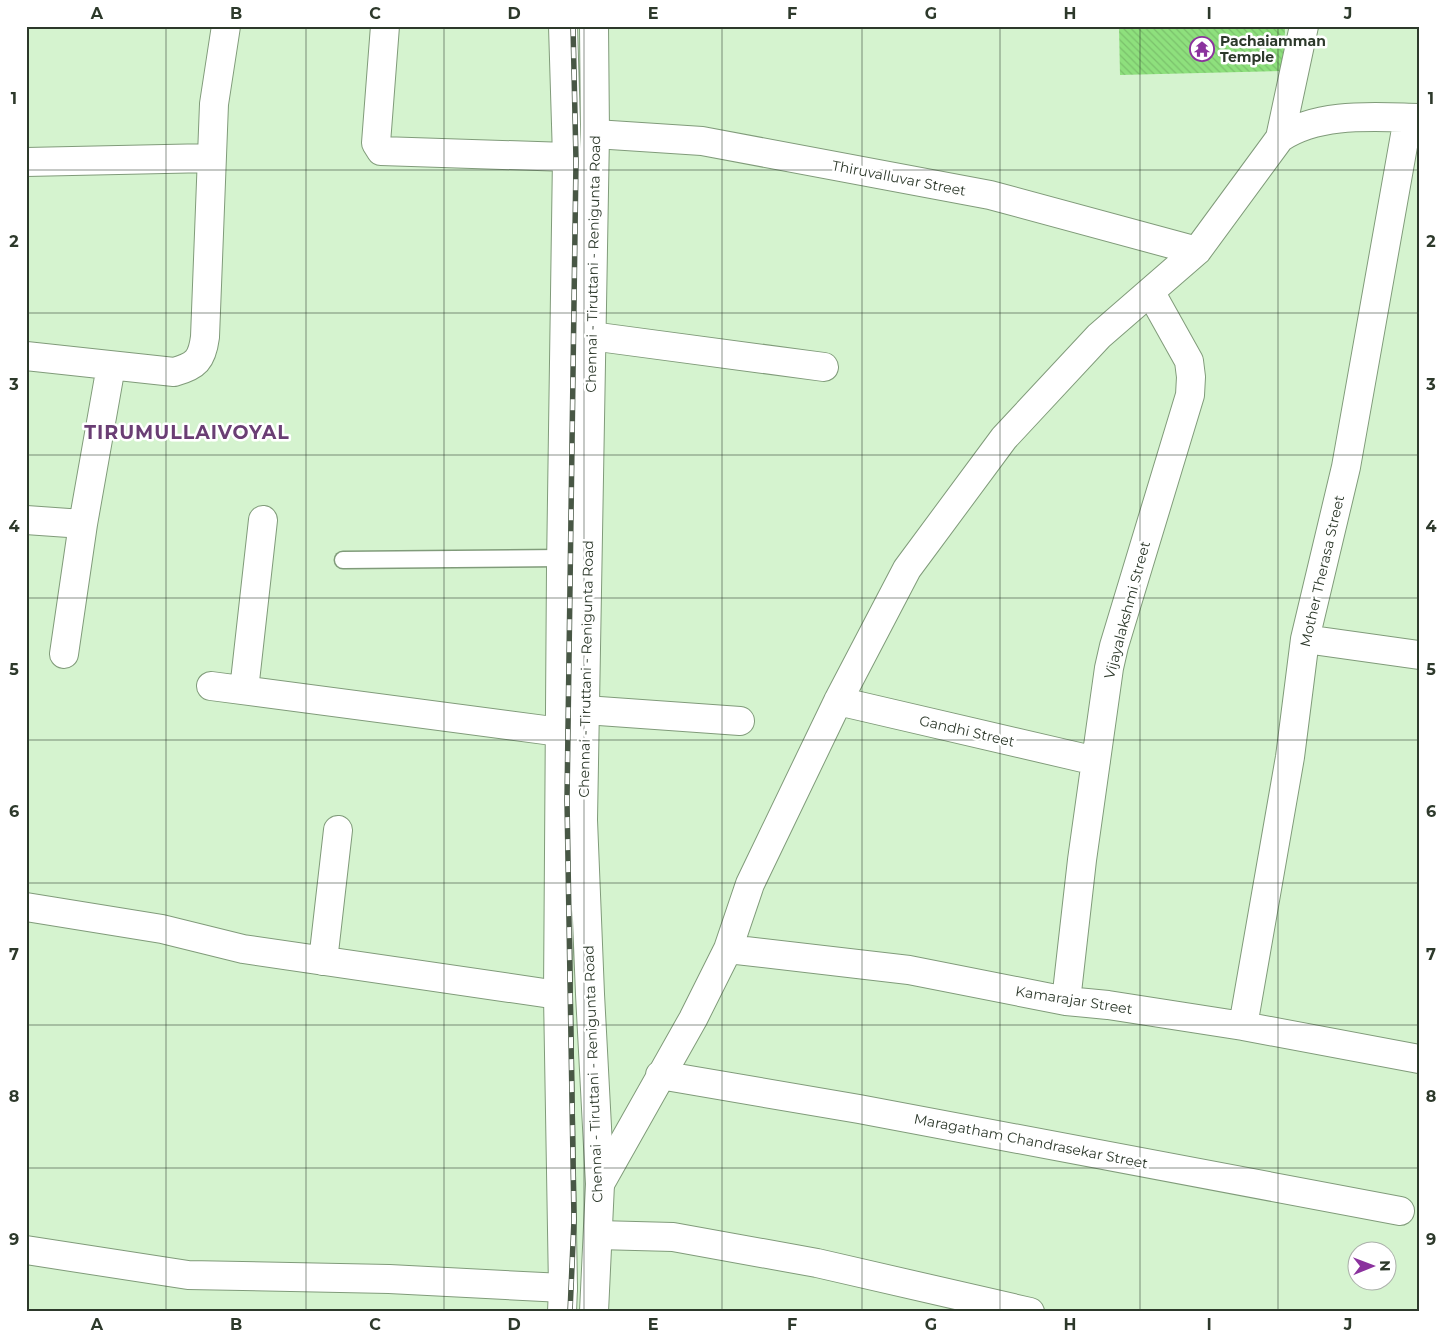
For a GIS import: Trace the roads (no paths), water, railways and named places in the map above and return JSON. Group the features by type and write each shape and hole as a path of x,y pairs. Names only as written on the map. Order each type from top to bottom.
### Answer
{"main road":[{"path":"26,356 174,372 192,367 204,352 214,104 226,26"},
{"path":"385,26 376,143 380,151 567,157"},
{"name":"Chennai - Tiruttani - Renigunta Road","path":"562,1300 558,995 567,157 564,26"},
{"name":"Chennai - Tiruttani - Renigunta Road","path":"594,26 594,209 583,820 600,1184 594,1312"},
{"path":"1280,138 1304,26"},
{"path":"600,1184 693,1019 728,949 750,884 838,701 907,569 1004,438 1099,336 1151,293 1197,251 1280,138 1294,129 1315,122 1358,118 1413,118"},
{"name":"Mother Therasa Street","path":"1242,1026 1290,757 1305,639 1346,467 1413,118"},
{"name":"Thiruvalluvar Street","path":"595,134 702,141 980,194 1197,251"},
{"path":"26,162 211,158"},
{"path":"566,211 594,209"},
{"name":"Vijayalakshmi Street","path":"1066,1001 1082,860 1109,668 1190,395 1191,377 1189,361 1151,293"},
{"path":"592,336 824,368"},
{"path":"64,654 83,524 111,366"},
{"path":"26,520 83,524"},
{"path":"244,690 263,520"},
{"path":"1305,639 1419,655"},
{"path":"211,686 560,732"},
{"name":"Gandhi Street","path":"838,701 1096,761"},
{"path":"585,710 740,721"},
{"path":"323,961 338,830"},
{"path":"26,907 162,930 243,949 558,995"},
{"name":"Kamarajar Street","path":"728,949 909,970 1066,1001 1108,1005 1242,1026 1419,1059"},
{"name":"Maragatham Chandrasekar Street","path":"660,1075 859,1109 1400,1211"},
{"path":"598,1235 672,1236 817,1263 1030,1312"},
{"path":"26,1250 188,1275 389,1279 562,1300"}],"lane":[{"path":"343,560 562,558"}],"railway":[{"path":"570,1312 574,1220 567,800 576,161 573,26"}],"place":[{"name":"Pachaiamman Temple","path":"1202,49"}],"district":[{"name":"TIRUMULLAIVOYAL","path":"187,432"}]}
